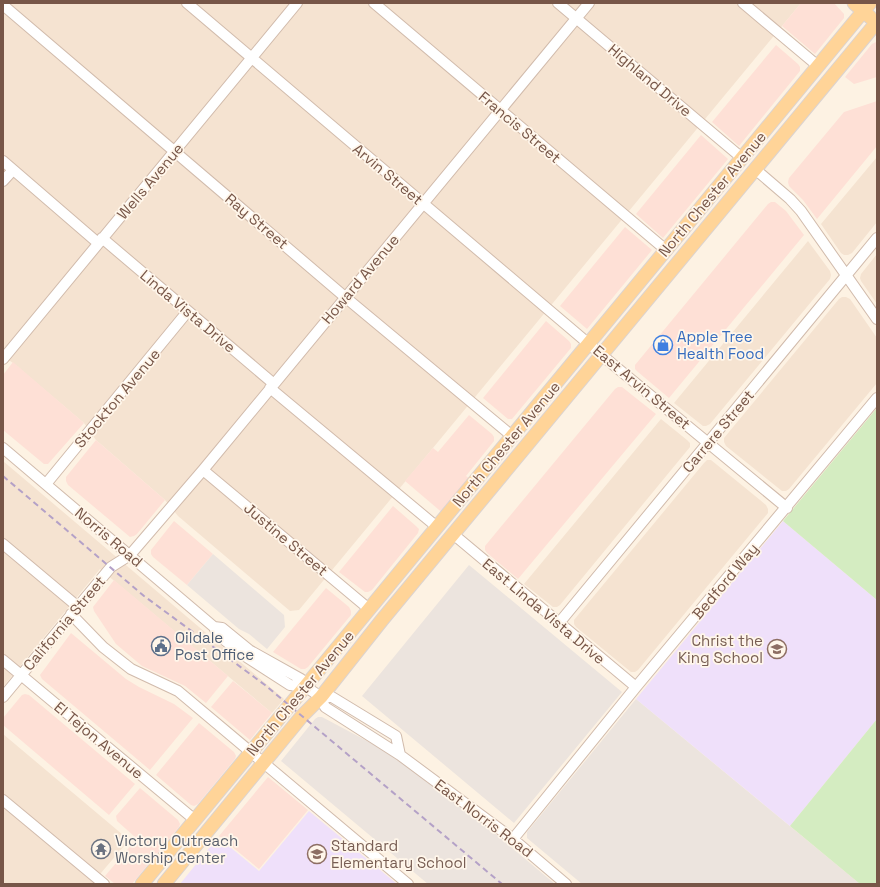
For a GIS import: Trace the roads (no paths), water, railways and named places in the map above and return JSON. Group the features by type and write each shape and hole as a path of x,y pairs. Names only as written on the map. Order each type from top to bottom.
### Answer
{"main road":[{"path":"874,3 877,6"},
{"name":"North Chester Avenue","path":"142,884 818,66 870,15"},
{"name":"North Chester Avenue","path":"164,884 304,714 321,697 453,534 755,169 870,15"},
{"path":"732,196 744,164 744,160 742,158"},
{"path":"453,534 449,527 458,501"}],"street":[{"name":"Arvin Street","path":"187,3 422,204 589,343"},
{"name":"Wells Avenue","path":"3,359 297,3"},
{"name":"Francis Street","path":"374,3 666,250"},
{"name":"Highland Drive","path":"558,3 742,158"},
{"name":"Howard Avenue","path":"130,555 203,470 589,3"},
{"path":"743,3 818,66"},
{"name":"Ray Street","path":"3,4 345,297 512,436"},
{"name":"Linda Vista Drive","path":"3,161 188,311 272,386 437,528"},
{"path":"755,169 790,199 801,211 877,319"},
{"path":"3,181 13,170"},
{"name":"Carrere Street","path":"559,623 877,238"},
{"name":"Stockton Avenue","path":"46,484 188,311"},
{"name":"East Arvin Street","path":"589,343 787,508"},
{"name":"Bedford Way","path":"513,839 636,687 787,508 877,398"},
{"name":"Norris Road","path":"3,448 214,627 218,635 245,656 290,685 306,687"},
{"name":"Justine Street","path":"203,470 369,609"},
{"name":"East Linda Vista Drive","path":"453,534 636,687"},
{"path":"3,544 74,610 103,647 131,669 178,691 408,884"},
{"name":"California Street","path":"3,697 110,567 130,555"},
{"name":"El Tejon Avenue","path":"3,660 194,820"},
{"name":"East Norris Road","path":"306,687 321,697 332,697 396,736 400,755"},
{"name":"East Norris Road","path":"321,697 325,708 400,755 513,839 566,884"},
{"path":"3,800 104,884"}],"railway":[{"path":"3,476 144,596 265,685 502,884"}],"place":[{"name":"Apple Tree Health Food","path":"663,345"},
{"name":"Oildale Post Office","path":"161,646"},
{"name":"Christ the King School","path":"777,649"},
{"name":"Victory Outreach Worship Center","path":"101,849"},
{"name":"Standard Elementary School","path":"317,854"}]}
